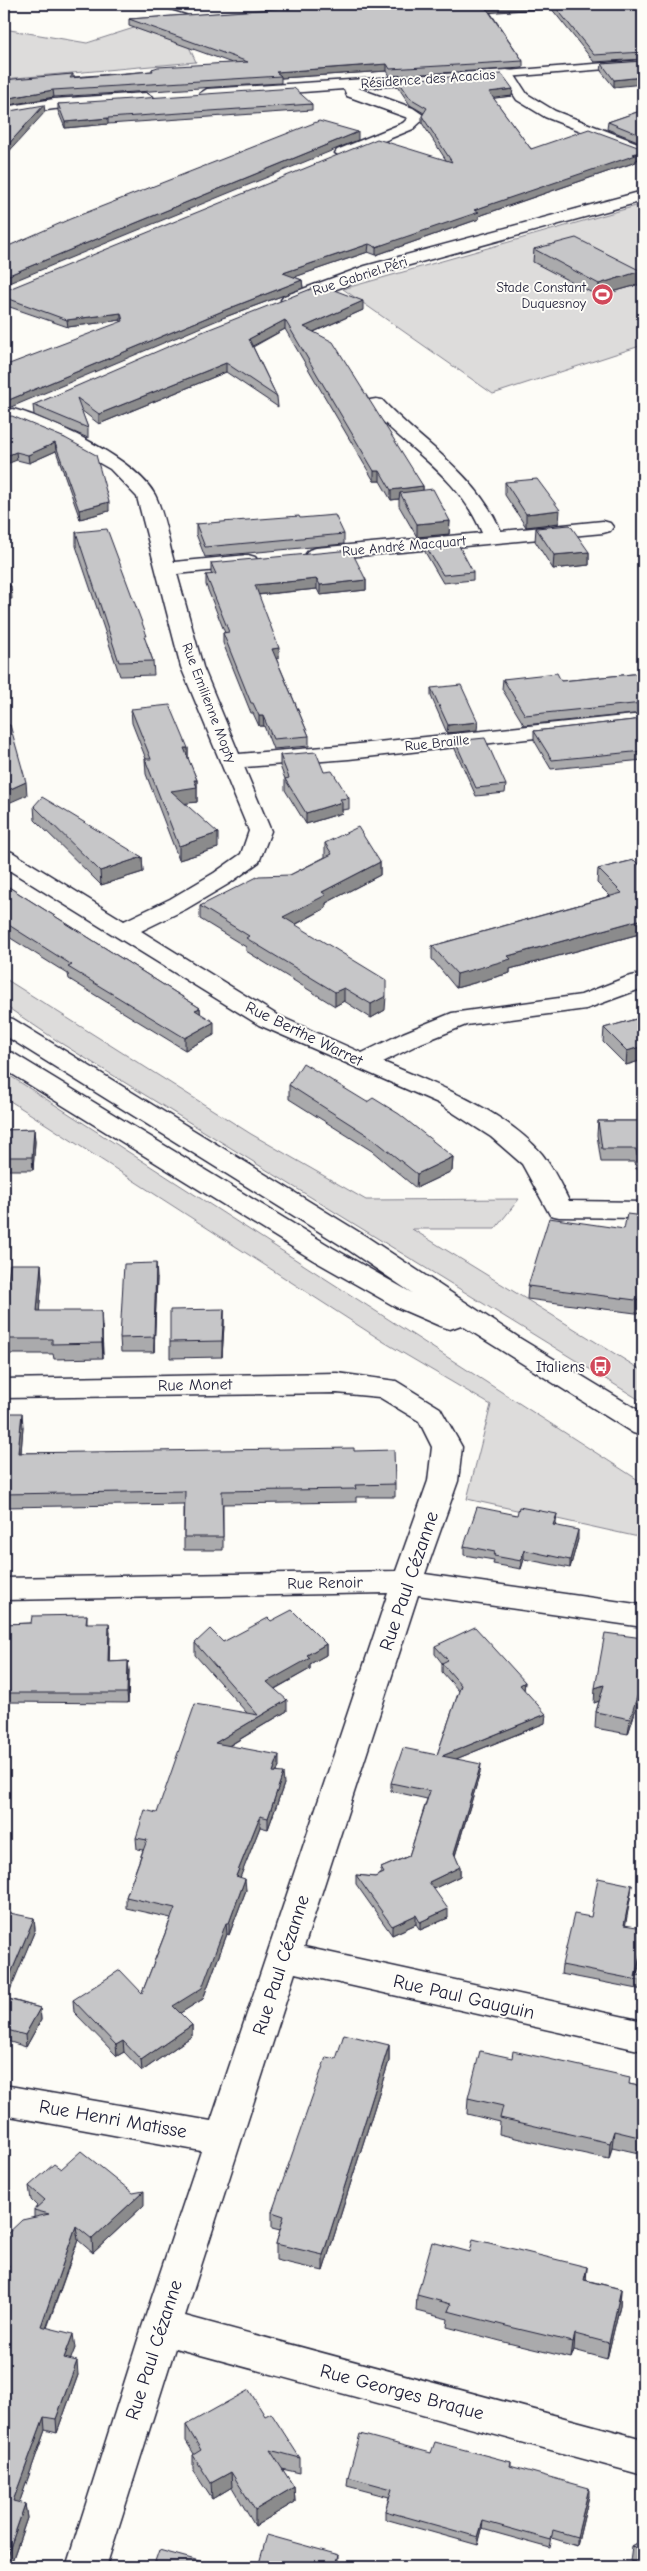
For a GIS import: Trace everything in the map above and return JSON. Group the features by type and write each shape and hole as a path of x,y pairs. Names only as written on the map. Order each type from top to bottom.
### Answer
{"street":[{"path":"169,4 194,12 324,4"},
{"name":"Résidence des Acacias","path":"193,95 507,74 522,97 550,114 643,150"},
{"name":"Résidence des Acacias","path":"327,160 408,126 418,118 408,111 352,93 350,84"},
{"path":"4,112 54,104 164,97"},
{"name":"Rue Gabriel Péri","path":"278,304 371,270 643,196"},
{"name":"Rue André Macquart","path":"376,404 388,418 454,477 479,505 494,538"},
{"name":"Rue Emilienne Mopty","path":"16,414 73,440 117,465 146,496 192,668 260,830 251,857 222,878 178,904 122,931"},
{"name":"Rue André Macquart","path":"299,556 603,527"},
{"path":"165,569 270,559"},
{"name":"Rue Braille","path":"231,761 349,752 643,720"},
{"name":"Rue Berthe Warret","path":"4,857 268,1020 447,1098 500,1131 532,1159 549,1187 559,1209 643,1210"},
{"path":"363,1063 412,1038 461,1018 586,1002 636,982"},
{"path":"4,1024 357,1243 512,1346 643,1426"},
{"path":"4,1058 354,1272 406,1301 512,1346"},
{"name":"Rue Monet","path":"4,1388 337,1383 386,1388"},
{"name":"Rue Paul Cézanne","path":"86,2567 161,2327 285,1957 407,1582 443,1481 447,1447 430,1415 386,1388"},
{"name":"Rue Renoir","path":"4,1590 407,1582 643,1616"},
{"name":"Rue Paul Gauguin","path":"285,1957 643,2036"},
{"name":"Rue Henri Matisse","path":"4,2100 223,2139"},
{"name":"Rue Georges Braque","path":"161,2327 643,2457"}],"lane":[{"name":"Résidence des Acacias","path":"507,74 643,63"}],"shaded area":[{"path":"165,18 176,18 196,62 4,79 4,29 87,43"},
{"path":"643,204 643,345 493,394 343,289"},
{"path":"4,978 251,1134 366,1200 519,1199 495,1229 412,1229 643,1371 643,1402 59,1042 4,1005"},
{"path":"4,1072 643,1483 643,1538 467,1499 491,1405 384,1342 4,1097"}],"building":[{"path":"516,4 485,6 523,61 390,69 387,64 276,72 281,76 53,90 4,99 4,81 13,79 73,74 70,78 153,71 152,69 158,67 248,62 129,19 302,7 295,5"},
{"path":"553,4 643,4 643,52 594,55"},
{"path":"643,61 643,77 614,80 602,64"},
{"path":"502,74 513,89 489,92 531,149 589,129 643,149 643,151 474,210 479,212 376,247 369,244 283,273 302,280 4,402 4,366 123,321 121,313 67,320 4,297 4,291 377,139 452,162 422,116 427,108 410,98 398,80"},
{"path":"294,88 312,104 65,122 58,104"},
{"path":"44,105 4,149 4,112"},
{"path":"643,110 643,136 608,122"},
{"path":"319,121 358,132 4,277 4,248 70,219"},
{"path":"576,238 641,271 599,284 534,249"},
{"path":"321,285 363,301 304,327 333,342 423,486 391,490 380,471 374,471 285,320 249,339 277,397 226,363 99,414 77,398 88,428 33,405 202,332"},
{"path":"12,416 65,438 96,455 109,502 79,510 55,443 28,455 16,452 4,457 4,417"},
{"path":"537,479 560,510 526,514 505,482"},
{"path":"433,489 450,521 417,524 400,493"},
{"path":"335,515 344,534 205,547 196,524 299,516 300,518"},
{"path":"570,525 589,552 554,555 536,528"},
{"path":"107,529 147,636 144,636 153,661 119,662 76,532"},
{"path":"457,542 473,572 443,575 425,545"},
{"path":"351,550 366,580 320,585 317,579 255,585 279,648 272,649 309,736 273,739 263,716 259,716 253,703 251,703 223,633 229,632 206,575 216,574 211,563"},
{"path":"4,580 11,586 4,587"},
{"path":"557,673 561,681 643,673 643,703 525,715 503,679"},
{"path":"461,685 478,722 448,725 431,688"},
{"path":"170,705 188,748 184,748 197,780 194,780 197,787 171,791 218,833 179,846 145,759 151,759 131,709"},
{"path":"643,719 643,751 552,760 534,731"},
{"path":"4,725 10,725 26,782 4,792"},
{"path":"485,738 506,785 476,788 455,741"},
{"path":"316,752 324,772 332,771 349,798 340,799 342,802 306,813 285,779 289,778 280,755"},
{"path":"42,797 142,857 100,871 34,806"},
{"path":"358,827 380,862 322,892 326,895 283,917 386,980 386,996 371,1004 344,988 335,992 246,938 249,936 200,906 259,876 290,875 332,854 325,843"},
{"path":"634,860 643,869 643,919 508,956 511,959 457,974 432,946 622,893 598,869"},
{"path":"4,884 200,1008 195,1010 214,1022 185,1038 68,967 72,965 4,922"},
{"path":"643,1017 643,1046 627,1051 604,1028"},
{"path":"303,1063 367,1102 373,1098 399,1114 453,1157 417,1174 372,1138 289,1085"},
{"path":"598,1121 643,1121 643,1156 637,1156 636,1149 602,1149"},
{"path":"34,1129 32,1157 4,1157 4,1130"},
{"path":"627,1214 643,1216 643,1301 528,1286 549,1218 624,1229"},
{"path":"156,1263 154,1337 120,1338 124,1264"},
{"path":"10,1264 41,1264 37,1311 101,1311 102,1343 52,1344 52,1339 4,1339 4,1311"},
{"path":"224,1309 222,1341 170,1342 170,1310"},
{"path":"4,1413 22,1413 18,1453 354,1448 354,1451 394,1450 395,1484 355,1485 356,1489 222,1491 223,1537 184,1537 185,1491 4,1494"},
{"path":"477,1507 517,1515 519,1507 557,1514 553,1525 578,1530 570,1560 524,1550 521,1561 494,1556 495,1552 464,1546"},
{"path":"292,1610 326,1644 307,1655 310,1658 267,1682 287,1700 215,1743 279,1755 273,1772 283,1773 268,1818 260,1816 236,1876 245,1879 229,1923 226,1923 202,1988 173,2006 192,2025 141,2060 123,2041 116,2045 73,2000 120,1970 142,1993 175,1908 126,1897 147,1840 136,1838 145,1810 157,1813 195,1704 258,1715 195,1643 210,1629 223,1642 268,1618 271,1621"},
{"path":"87,1615 86,1623 109,1623 108,1662 128,1661 127,1693 4,1693 4,1624 31,1623 32,1616"},
{"path":"475,1627 525,1682 520,1685 546,1714 442,1756 481,1764 454,1853 460,1867 429,1882 448,1909 420,1922 416,1915 392,1926 356,1875 375,1877 384,1873 381,1868 409,1856 430,1791 391,1783 403,1748 437,1755 461,1685 442,1663 448,1660 435,1646"},
{"path":"605,1633 643,1638 641,1684 630,1719 596,1712 604,1685 595,1688"},
{"path":"598,1878 632,1885 624,1925 643,1928 643,1943 635,1977 643,1973 643,1981 562,1965 574,1914 591,1917"},
{"path":"5,1912 34,1918 4,1990 4,1916"},
{"path":"4,1998 40,2008 25,2035 4,2029"},
{"path":"344,2034 389,2045 323,2255 276,2244 284,2216 272,2212 326,2057 336,2059"},
{"path":"480,2051 512,2058 513,2051 630,2077 629,2084 643,2087 643,2138 614,2131 610,2143 500,2118 503,2106 468,2098"},
{"path":"81,2151 133,2193 144,2191 92,2239 76,2226 41,2326 73,2334 64,2358 77,2361 56,2419 44,2417 13,2501 25,2504 4,2565 4,2280 9,2265 4,2266 4,2237 22,2220 49,2214 34,2210 45,2200 29,2186 54,2164 61,2169"},
{"path":"473,2239 587,2267 584,2280 621,2289 609,2343 575,2334 573,2342 510,2327 448,2311 451,2304 417,2295 432,2242 470,2252"},
{"path":"249,2390 265,2416 271,2413 300,2458 270,2450 294,2487 255,2510 231,2472 211,2483 193,2455 201,2450 186,2425"},
{"path":"360,2434 431,2453 435,2442 511,2462 510,2466 589,2488 577,2537 553,2530 551,2540 483,2521 478,2537 385,2511 392,2489 348,2477"},
{"path":"267,2535 339,2555 335,2567 258,2567"},
{"path":"643,2540 643,2550 632,2546"},
{"path":"159,2550 214,2565 214,2567 153,2567"}],"place":[{"name":"Stade Constant Duquesnoy","path":"602,295"},
{"name":"Italiens","path":"601,1367"}]}
